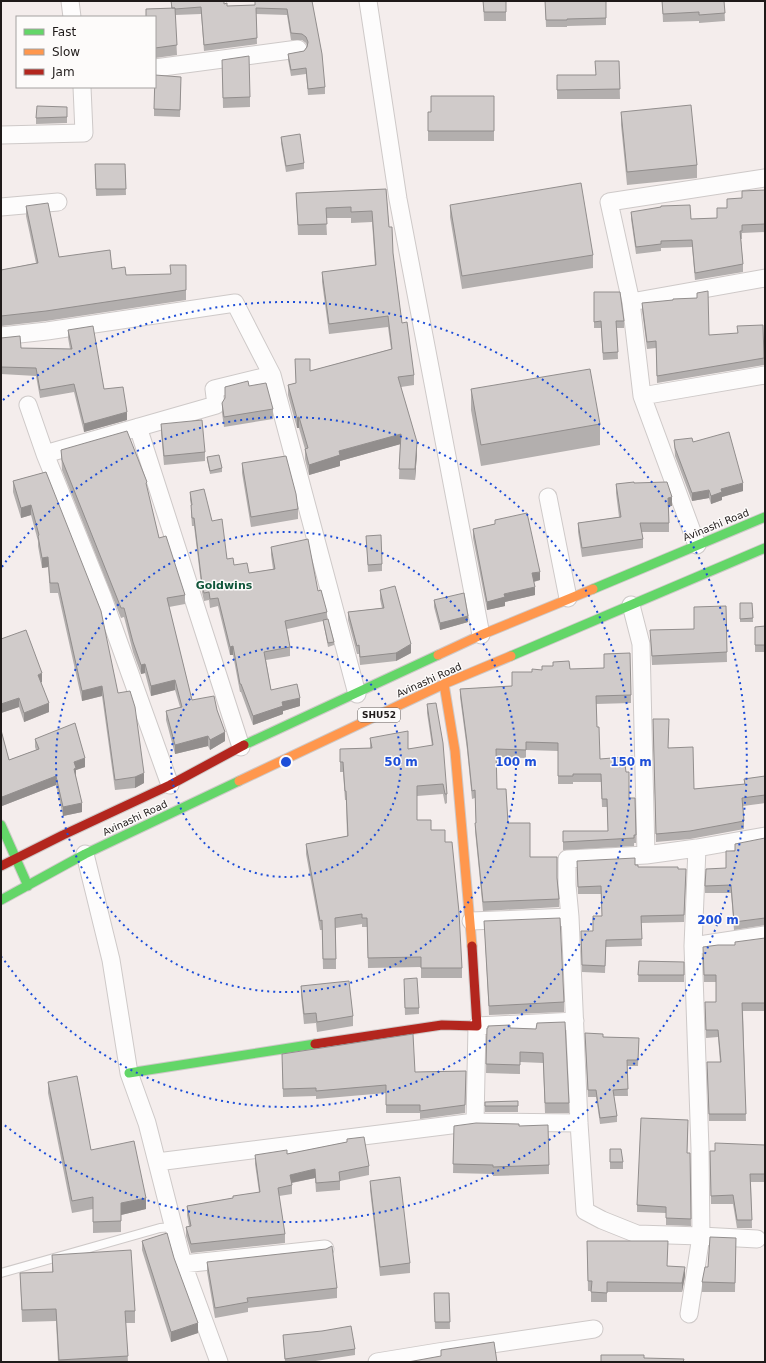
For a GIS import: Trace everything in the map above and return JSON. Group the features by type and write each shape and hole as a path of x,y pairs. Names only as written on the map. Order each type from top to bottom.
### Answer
{"main road":[{"name":"Avinashi Road","path":"1,866 170,785 241,747 481,635 765,517"},
{"name":"Avinashi Road","path":"1,900 85,854 444,684 765,548"},
{"path":"129,1073 442,1025 477,1026 471,921 455,751 444,684"},
{"path":"1,825 28,886"}],"street":[{"path":"70,1 72,16"},
{"path":"368,1 398,199 481,635"},
{"path":"156,68 298,49"},
{"path":"1,135 84,133 82,88"},
{"path":"697,545 642,396 631,302 609,202 765,178"},
{"path":"1,207 58,202"},
{"path":"631,302 765,278"},
{"path":"1,336 47,331 235,303 272,375 356,694"},
{"path":"45,454 216,406 214,389 272,375"},
{"path":"642,396 765,375"},
{"path":"28,405 45,454 103,598 170,785"},
{"path":"138,427 241,747"},
{"path":"548,497 568,598"},
{"path":"631,605 641,644 646,855"},
{"path":"757,1239 637,1234 602,1220 585,1211 579,1123 570,917 567,885 567,858 646,855 765,836"},
{"path":"689,1314 701,1236 700,1149 693,946 697,848"},
{"path":"85,854 111,960 129,1073 147,1123 183,1264 218,1362"},
{"path":"471,921 570,917"},
{"path":"693,946 765,935"},
{"path":"475,1122 477,1026 575,1021"},
{"path":"157,1162 475,1122 579,1123"},
{"path":"183,1264 325,1249"},
{"path":"377,1362 594,1329"}],"lane":[{"path":"1,1272 160,1228 173,1227"}],"building":[{"path":"171,1 224,1 224,4 227,3 227,6 255,5 255,1 312,1 322,54 325,87 308,89 306,68 291,70 288,54 304,51 308,42 306,37 302,34 291,33 287,9 256,8 257,38 204,45 201,7 175,9 172,8"},
{"path":"483,1 506,1 506,12 484,12"},
{"path":"545,1 606,1 606,18 546,20"},
{"path":"662,1 724,1 725,13 699,15 699,12 663,14"},
{"path":"175,8 177,45 156,48 156,16 146,16 146,9"},
{"path":"249,56 250,97 223,98 222,60"},
{"path":"595,61 619,61 620,89 557,90 557,75 596,75"},
{"path":"156,75 181,77 180,110 154,109"},
{"path":"431,96 494,96 494,131 428,131 428,112 431,112"},
{"path":"691,105 697,165 627,172 621,112"},
{"path":"37,106 67,107 67,117 36,118"},
{"path":"300,134 304,163 286,166 281,137"},
{"path":"95,164 125,164 126,189 96,189"},
{"path":"581,183 593,255 462,276 450,205"},
{"path":"386,189 389,227 392,227 393,253 402,323 407,322 414,375 398,377 417,442 415,469 399,469 401,434 339,451 340,455 309,465 305,449 308,448 299,417 297,418 288,385 296,383 295,359 310,359 310,371 392,349 388,316 329,324 322,272 376,265 372,211 351,212 351,207 326,208 327,224 298,225 296,193"},
{"path":"765,190 765,224 742,225 742,231 740,231 743,264 695,273 692,240 661,241 661,244 636,247 631,212 661,206 690,205 691,219 717,218 717,208 727,208 727,199 742,198 742,191"},
{"path":"48,203 59,257 110,250 112,269 125,267 126,275 171,274 170,265 186,265 186,290 46,311 1,316 1,270 38,263 26,206"},
{"path":"708,291 709,335 738,333 737,326 763,325 764,358 657,376 656,341 647,342 642,303 697,298 697,293"},
{"path":"594,292 620,292 624,321 616,321 618,352 603,353 601,321 594,322"},
{"path":"93,326 104,389 123,387 127,412 84,424 74,384 40,390 36,368 1,367 1,338 20,336 21,348 72,349 68,330"},
{"path":"590,369 600,424 481,445 471,389"},
{"path":"248,381 249,386 266,383 273,409 224,417 222,403 225,398 225,387"},
{"path":"202,420 205,452 164,456 161,424"},
{"path":"127,431 147,482 159,538 166,536 185,595 167,598 192,700 214,696 217,710 225,732 210,740 208,736 175,745 166,711 182,707 175,680 151,686 145,664 141,665 133,642 124,608 121,608 62,460 61,450"},
{"path":"729,432 743,483 721,489 722,492 711,496 709,490 692,493 675,448 674,440 692,438 693,442"},
{"path":"219,455 222,468 210,471 207,457"},
{"path":"286,456 296,494 298,509 251,517 242,463"},
{"path":"46,472 101,611 118,693 130,691 135,707 144,773 135,777 115,780 102,686 82,691 58,583 50,583 48,557 42,558 39,535 31,505 21,508 13,481"},
{"path":"634,482 667,482 672,497 668,498 669,523 640,523 643,539 582,548 578,523 621,517 616,484"},
{"path":"204,489 212,521 222,519 227,559 233,558 234,565 247,563 249,573 275,569 271,547 308,539 318,591 321,590 327,612 285,621 290,647 264,652 271,690 297,684 300,698 282,702 283,706 253,716 240,684 233,646 230,647 218,598 210,599 209,592 204,593 202,584 194,518 192,518 190,492"},
{"path":"527,513 540,572 532,573 535,587 504,594 505,597 487,602 473,529 495,524 495,520"},
{"path":"381,535 382,564 368,565 366,536"},
{"path":"395,586 411,644 396,653 360,657 359,645 357,646 348,612 384,608 380,590"},
{"path":"464,593 468,616 440,623 434,600"},
{"path":"740,603 752,603 753,618 740,619"},
{"path":"726,606 727,652 652,656 650,630 694,629 694,607"},
{"path":"328,619 334,642 328,643 323,620"},
{"path":"765,626 765,645 755,645 755,627"},
{"path":"26,630 42,673 38,675 49,703 24,713 19,698 1,704 1,639"},
{"path":"630,653 631,695 596,696 597,727 599,727 600,759 624,757 626,772 629,772 629,798 635,798 636,835 634,835 634,838 563,842 563,831 608,831 607,799 602,799 601,774 573,774 573,776 558,776 558,743 526,742 526,750 496,749 497,789 506,789 508,823 530,823 530,857 557,857 559,899 483,902 475,823 475,790 472,791 460,689 512,686 512,672 532,672 532,669 542,670 542,666 553,666 553,662 569,661 570,669 604,668 604,654"},
{"path":"436,703 443,743 447,794 445,794 443,784 417,786 417,820 431,820 431,830 445,830 445,842 452,842 459,912 462,968 421,968 421,957 368,958 367,918 362,918 362,914 335,918 336,959 323,959 322,920 320,921 306,844 348,836 346,791 343,762 340,762 340,749 372,748 370,738 408,731 408,749 433,745 427,704"},
{"path":"653,719 669,719 668,748 693,747 694,789 745,784 744,779 765,776 765,795 742,798 744,821 690,831 656,834"},
{"path":"75,723 85,758 74,762 76,768 74,769 82,803 63,807 56,776 2,797 1,730 9,760 39,749 35,739"},
{"path":"765,838 765,918 734,922 731,885 705,886 706,869 726,868 726,851 735,851 735,844"},
{"path":"635,858 635,865 638,865 638,867 678,867 678,869 686,869 684,915 641,916 642,939 606,940 605,966 582,965 581,931 593,931 593,916 602,916 601,886 578,887 577,861"},
{"path":"560,918 564,1002 489,1006 484,921"},
{"path":"765,938 765,1003 742,1003 746,1114 709,1114 707,1062 721,1062 718,1030 706,1030 705,1002 716,1002 716,975 704,975 703,947 735,945 735,942"},
{"path":"639,961 684,962 684,975 638,975"},
{"path":"417,978 419,1008 405,1008 404,979"},
{"path":"349,981 353,1016 317,1022 316,1013 304,1014 301,986"},
{"path":"565,1022 569,1103 545,1103 543,1053 520,1052 520,1065 486,1064 488,1026 510,1025 510,1028 536,1029 537,1023"},
{"path":"585,1033 603,1034 603,1037 639,1038 638,1060 627,1060 628,1089 613,1090 617,1116 600,1118 596,1090 588,1090"},
{"path":"413,1034 415,1072 466,1071 465,1105 420,1111 420,1105 386,1105 386,1085 316,1091 316,1088 283,1089 282,1054"},
{"path":"77,1076 91,1150 134,1141 146,1198 121,1203 121,1221 93,1222 93,1197 72,1201 48,1082"},
{"path":"518,1101 518,1106 485,1106 485,1102"},
{"path":"641,1118 688,1120 687,1153 690,1153 691,1219 666,1218 666,1207 637,1205"},
{"path":"476,1123 519,1124 519,1126 548,1125 549,1165 493,1167 493,1165 453,1164 454,1126"},
{"path":"364,1137 369,1166 339,1172 340,1181 316,1183 315,1169 290,1175 292,1185 278,1188 285,1234 191,1244 186,1227 191,1226 187,1206 260,1192 255,1155 287,1150 287,1154 347,1142 347,1139"},
{"path":"715,1143 765,1145 765,1174 750,1174 752,1220 737,1220 733,1195 711,1196 710,1151 715,1151"},
{"path":"610,1149 621,1149 623,1162 610,1162"},
{"path":"400,1177 410,1263 380,1267 370,1181"},
{"path":"167,1233 174,1258 198,1323 171,1332 142,1241"},
{"path":"710,1237 736,1238 735,1283 702,1282 705,1267 708,1267"},
{"path":"587,1241 668,1241 667,1266 685,1267 682,1283 607,1282 607,1293 591,1292 592,1281 588,1281"},
{"path":"332,1246 337,1288 247,1298 248,1302 215,1308 207,1262 326,1249"},
{"path":"131,1250 135,1311 125,1311 128,1356 59,1360 56,1309 22,1310 20,1273 53,1272 52,1255"},
{"path":"434,1293 449,1293 450,1322 435,1322"},
{"path":"351,1326 355,1349 285,1359 283,1335"},
{"path":"494,1342 497,1362 408,1362 441,1356 441,1350"},
{"path":"601,1355 644,1355 644,1358 684,1359 683,1362 601,1362"}],"traffic: fast":[{"path":"593,589 765,517"},
{"path":"511,656 765,548"},
{"path":"244,745 438,655"},
{"path":"1,900 85,854 239,781"},
{"path":"1,825 28,886"},
{"path":"129,1073 315,1044"}],"traffic: slow":[{"path":"438,655 481,635 593,589"},
{"path":"239,781 444,684 511,656"},
{"path":"444,684 455,751 472,946"}],"traffic: jam":[{"path":"1,866 170,785 244,745"},
{"path":"315,1044 442,1025 477,1026 472,946"}],"district":[{"name":"Goldwins","path":"224,585"}]}
